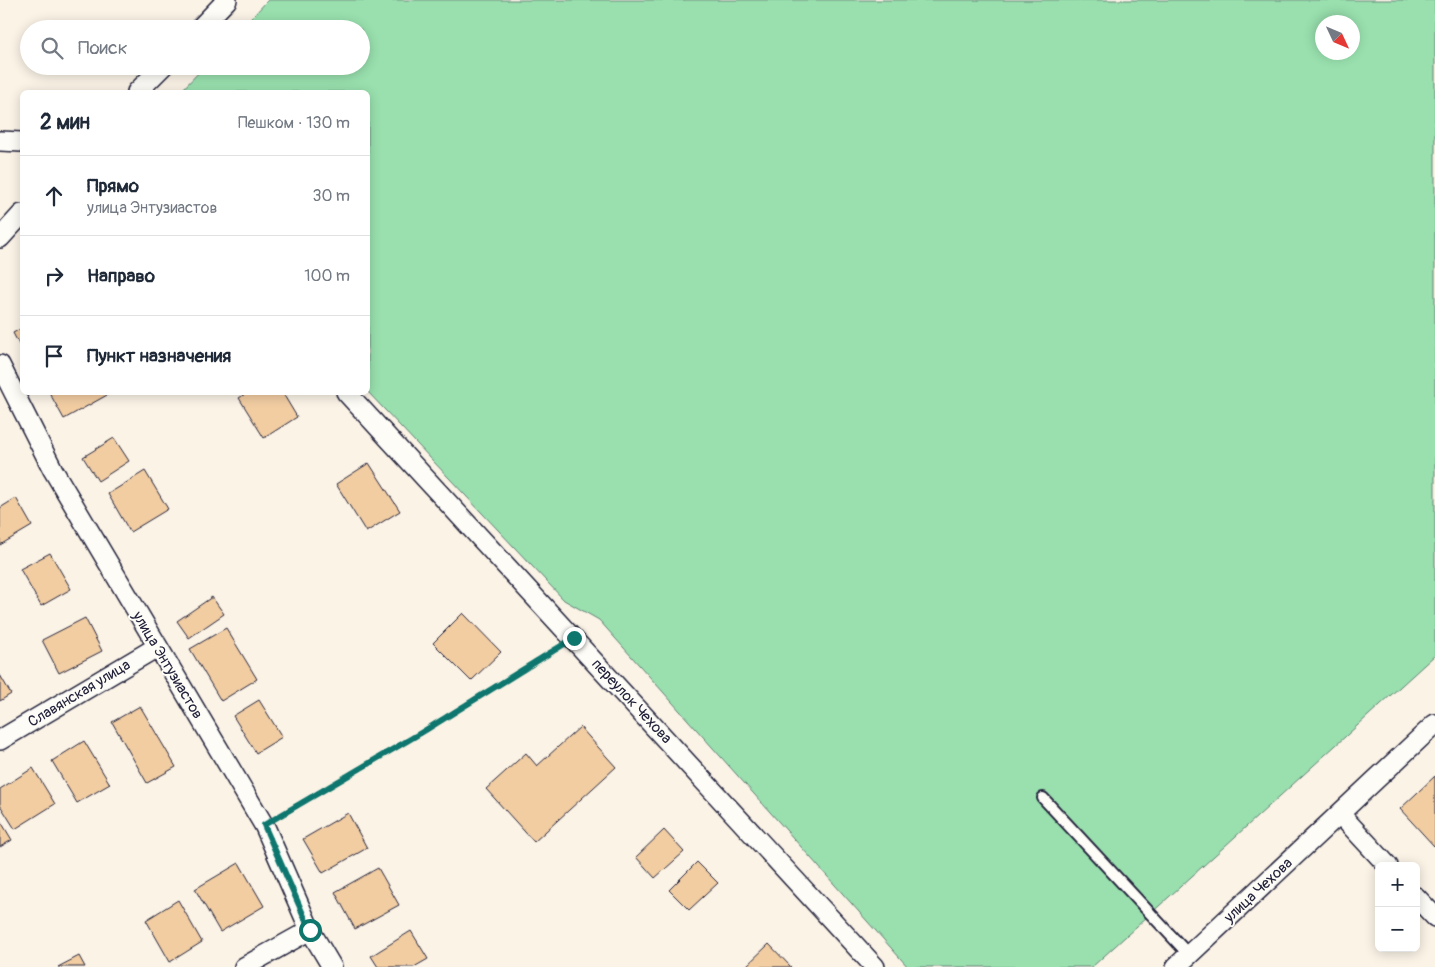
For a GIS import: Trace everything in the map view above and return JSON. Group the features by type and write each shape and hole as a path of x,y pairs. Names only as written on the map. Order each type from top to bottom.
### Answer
{"street":[{"path":"208,20 227,0"},
{"path":"139,90 154,75"},
{"path":"0,141 20,142"},
{"path":"0,238 20,216"},
{"name":"улица Энтузиастов","path":"0,365 53,470 264,825 310,930 332,967"},
{"name":"переулок Чехова","path":"349,395 875,967"},
{"name":"Славянская улица","path":"0,740 157,647"},
{"name":"улица Чехова","path":"1183,961 1435,724"},
{"path":"1340,814 1384,862"},
{"path":"1420,901 1435,917"},
{"path":"244,967 310,930"}],"lane":[{"path":"1043,798 1183,961"}],"path":[{"path":"264,825 424,731 574,638"}],"green space":[{"path":"268,0 1435,0 1435,655 1092,967 908,967 599,620 564,600 370,394 370,90 182,90 196,75 370,75 370,20 249,20"}],"building":[{"path":"20,329 20,346 13,333"},
{"path":"51,395 107,395 64,419"},
{"path":"244,395 284,395 297,417 264,438 239,398"},
{"path":"114,438 129,461 98,481 83,457"},
{"path":"369,463 400,511 366,532 336,484"},
{"path":"145,471 168,509 130,532 108,494"},
{"path":"16,498 32,526 0,545 0,508"},
{"path":"50,553 71,589 41,606 20,569"},
{"path":"212,597 224,614 189,638 177,621"},
{"path":"463,613 501,652 471,681 433,643"},
{"path":"85,618 102,651 59,673 42,640"},
{"path":"226,628 257,679 221,701 190,649"},
{"path":"0,675 11,694 0,701"},
{"path":"259,700 282,737 256,753 233,716"},
{"path":"140,706 176,767 147,783 112,722"},
{"path":"580,727 616,767 534,842 486,789 526,753 537,766"},
{"path":"84,741 110,784 77,803 52,761"},
{"path":"33,768 55,804 15,829 0,805 0,789"},
{"path":"1435,776 1435,845 1434,846 1400,809"},
{"path":"348,813 367,848 323,873 303,839"},
{"path":"0,820 12,840 0,847"},
{"path":"664,830 684,852 655,878 636,857"},
{"path":"697,862 718,883 689,910 669,890"},
{"path":"239,863 264,906 220,932 195,889"},
{"path":"378,868 399,905 355,929 335,892"},
{"path":"178,900 202,942 170,962 146,920"},
{"path":"411,931 428,959 414,967 378,967 371,956"},
{"path":"769,944 791,967 745,967"},
{"path":"79,956 85,967 58,967"}],"route":[{"path":"310,930 264,825 424,731 574,638"}]}
